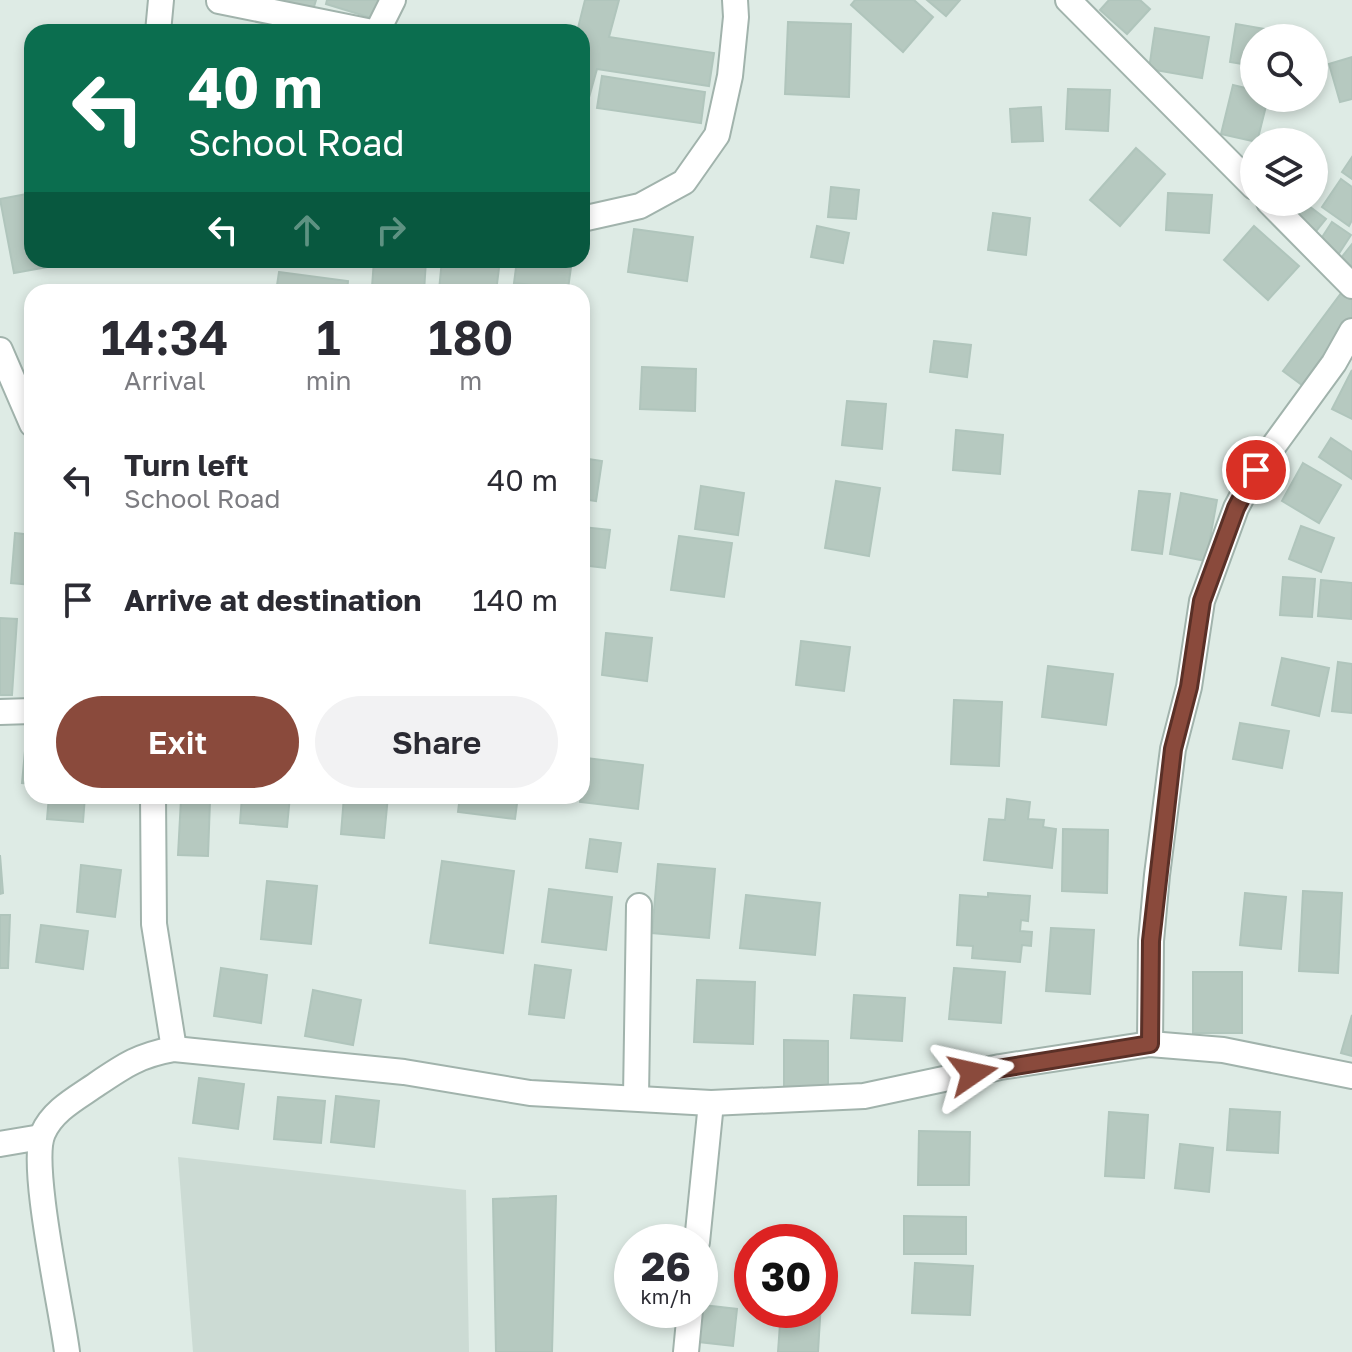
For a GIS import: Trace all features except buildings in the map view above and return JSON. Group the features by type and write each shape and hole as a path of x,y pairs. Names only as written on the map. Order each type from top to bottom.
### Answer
{"street":[{"path":"159,24 161,0"},
{"path":"215,0 335,24"},
{"path":"380,24 393,0"},
{"path":"590,217 640,206 684,182 709,147 717,135 730,76 735,0"},
{"path":"1068,0 1240,173"},
{"path":"1283,216 1352,286"},
{"path":"1150,1044 1151,941 1157,875 1173,749 1189,687 1202,601 1236,508 1256,470 1334,363 1352,331"},
{"path":"0,350 24,406"},
{"path":"0,712 24,711"},
{"path":"153,804 154,924 174,1049"},
{"path":"636,1097 639,906"},
{"path":"67,1352 44,1205 41,1137 50,1120 66,1105 146,1054 174,1049 404,1072 530,1093 711,1103 864,1096 1000,1067 1150,1044 1223,1050 1352,1076"},
{"path":"699,1224 711,1103"},
{"path":"0,1144 41,1137"},
{"path":"686,1352 688,1328"}],"shaded area":[{"path":"178,1157 466,1190 469,1352 193,1352"}],"route":[{"path":"973,1073 1150,1044 1151,941 1173,749 1189,687 1202,601 1236,508 1256,470"}]}
